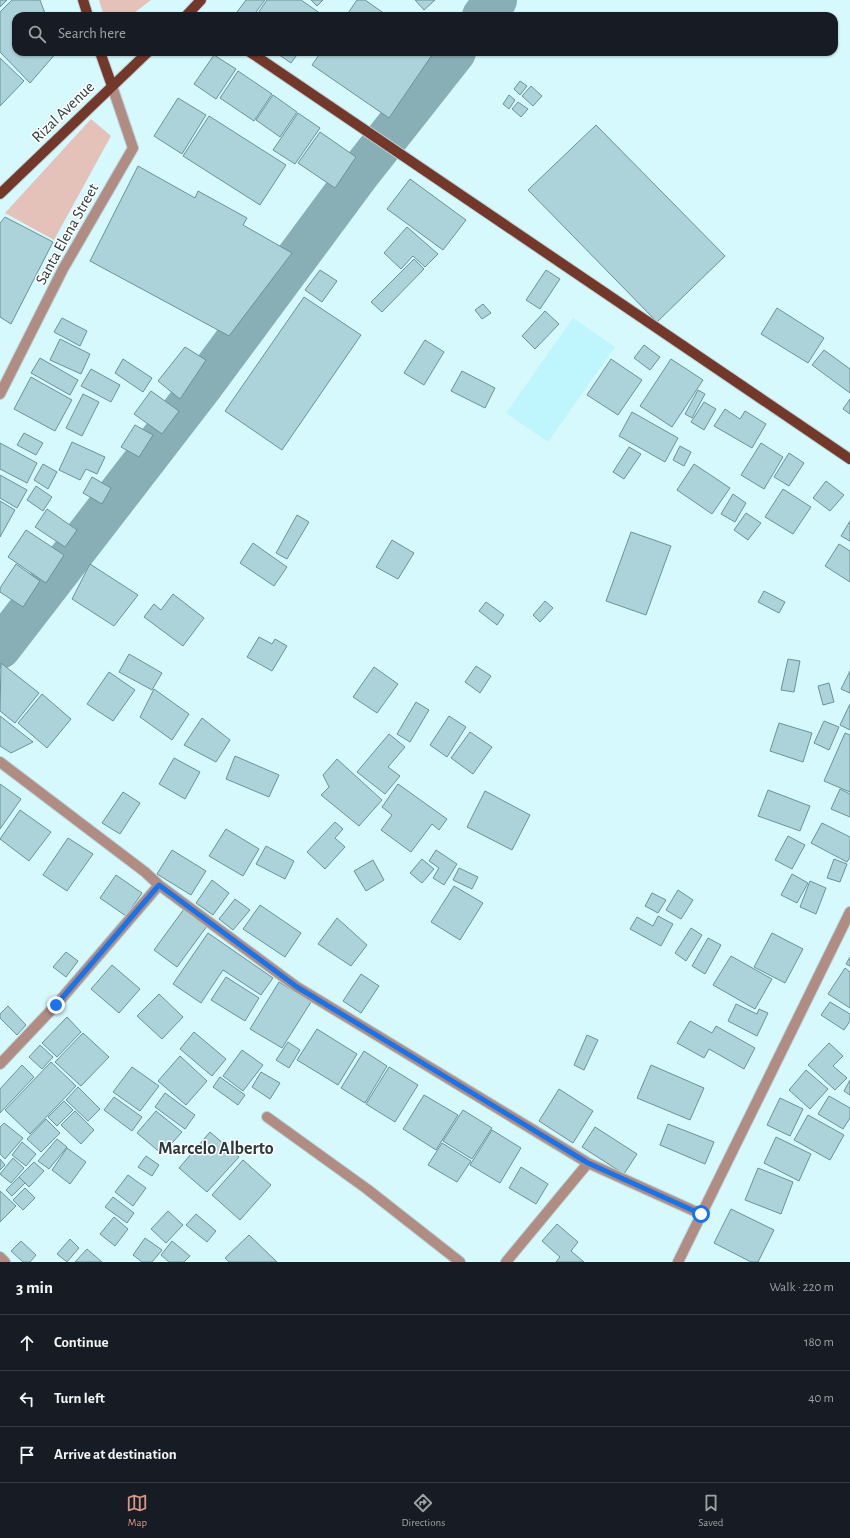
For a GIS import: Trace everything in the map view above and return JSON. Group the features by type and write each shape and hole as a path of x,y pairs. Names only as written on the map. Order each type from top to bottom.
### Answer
{"main road":[{"path":"82,0 86,12"},
{"path":"193,12 201,0"},
{"path":"101,56 112,86"},
{"name":"Rizal Avenue","path":"0,194 144,56"},
{"path":"256,56 372,133 399,154 850,459"}],"street":[{"name":"Santa Elena Street","path":"0,394 63,269 133,148 112,86"},
{"path":"0,762 145,872 159,885 297,987 588,1163 701,1214"},
{"path":"0,1064 56,1005 159,885"},
{"path":"678,1262 850,912"},
{"path":"267,1117 367,1189 460,1262"},
{"path":"506,1262 588,1163"},
{"path":"0,1257 5,1262"}],"shaded area":[{"path":"99,0 151,0 135,12 103,12"},
{"path":"91,119 111,136 54,240 5,213"},
{"path":"573,318 615,347 548,442 506,413"}],"building":[{"path":"0,0 7,0 0,7"},
{"path":"12,0 40,0 44,12 12,12 12,56 54,56 30,83 0,52 0,12"},
{"path":"246,0 265,0 256,12 237,12"},
{"path":"267,0 301,0 318,12 259,12"},
{"path":"311,0 323,0 317,6"},
{"path":"357,0 365,0 382,12 349,12"},
{"path":"415,0 435,0 424,10"},
{"path":"213,56 236,69 216,99 194,84"},
{"path":"281,56 296,56 291,63"},
{"path":"318,56 431,56 389,118 312,65"},
{"path":"0,58 24,81 0,106"},
{"path":"238,71 272,94 254,121 220,98"},
{"path":"520,81 527,86 520,95 514,89"},
{"path":"531,86 542,96 533,106 522,96"},
{"path":"273,95 297,112 280,137 256,120"},
{"path":"509,95 515,100 509,109 503,104"},
{"path":"178,98 206,115 182,154 154,136"},
{"path":"518,102 528,109 521,117 512,109"},
{"path":"298,113 320,128 295,164 273,150"},
{"path":"209,116 286,165 260,205 183,156"},
{"path":"596,125 725,256 657,322 528,190"},
{"path":"320,132 356,157 335,188 298,163"},
{"path":"138,166 195,198 198,191 247,218 243,225 292,253 229,336 90,261"},
{"path":"410,179 466,220 443,250 387,209"},
{"path":"5,217 53,242 11,324 0,317 0,223"},
{"path":"407,227 438,254 425,267 413,256 401,269 384,253"},
{"path":"414,259 424,269 382,312 371,302"},
{"path":"320,270 337,281 322,302 305,290"},
{"path":"546,270 560,279 540,309 526,300"},
{"path":"304,297 361,335 282,450 225,411"},
{"path":"483,304 491,313 482,319 475,310"},
{"path":"777,308 824,338 808,363 761,334"},
{"path":"545,311 559,324 535,349 522,336"},
{"path":"62,318 87,331 80,346 54,332"},
{"path":"60,339 90,354 81,374 50,360"},
{"path":"425,340 444,352 424,385 404,373"},
{"path":"644,345 660,357 650,370 634,358"},
{"path":"185,347 206,360 180,399 158,381"},
{"path":"824,350 850,369 850,393 812,365"},
{"path":"40,358 78,380 70,395 31,373"},
{"path":"123,359 152,378 143,392 115,373"},
{"path":"611,359 642,380 618,415 587,395"},
{"path":"671,359 703,380 672,427 640,406"},
{"path":"91,369 120,385 111,402 81,386"},
{"path":"462,371 495,388 485,408 451,391"},
{"path":"31,377 72,400 55,431 14,409"},
{"path":"698,390 705,394 692,418 685,414"},
{"path":"151,391 179,411 162,434 134,414"},
{"path":"83,394 99,402 82,436 66,428"},
{"path":"850,399 850,414 843,409"},
{"path":"704,402 716,409 704,430 691,422"},
{"path":"725,409 740,419 745,411 766,424 752,448 714,426"},
{"path":"632,412 678,438 665,462 619,436"},
{"path":"135,425 153,435 139,457 121,447"},
{"path":"24,433 43,443 36,455 17,445"},
{"path":"72,442 105,457 97,474 86,469 80,480 59,470"},
{"path":"0,443 37,463 27,483 0,469"},
{"path":"761,443 783,457 764,489 741,475"},
{"path":"680,446 691,452 684,466 673,460"},
{"path":"629,447 641,454 624,479 613,472"},
{"path":"789,453 804,463 789,486 774,477"},
{"path":"43,464 57,472 48,489 34,480"},
{"path":"694,464 730,488 712,514 677,490"},
{"path":"0,475 27,490 17,508 0,498"},
{"path":"92,477 111,488 102,504 83,493"},
{"path":"826,481 844,495 830,511 813,498"},
{"path":"36,486 52,497 43,511 27,500"},
{"path":"783,489 811,507 793,534 765,517"},
{"path":"733,494 746,503 735,522 721,514"},
{"path":"0,501 15,510 0,537"},
{"path":"47,509 77,530 65,547 35,527"},
{"path":"746,513 761,523 748,540 734,530"},
{"path":"297,515 309,522 287,559 276,553"},
{"path":"850,521 850,541 841,536"},
{"path":"26,530 64,555 46,583 8,557"},
{"path":"631,532 671,546 646,615 606,601"},
{"path":"392,540 414,553 398,579 376,567"},
{"path":"253,543 287,567 274,586 240,563"},
{"path":"839,544 850,551 850,582 825,566"},
{"path":"16,564 40,581 23,607 0,592 0,588"},
{"path":"90,564 138,595 114,626 72,599"},
{"path":"764,591 785,602 779,613 758,602"},
{"path":"173,594 204,618 183,646 144,617 154,604 161,610"},
{"path":"545,601 553,608 540,622 533,615"},
{"path":"486,602 504,615 497,625 479,611"},
{"path":"259,637 272,644 275,639 287,646 272,671 247,657"},
{"path":"129,654 162,673 152,690 119,672"},
{"path":"788,659 800,661 794,692 781,690"},
{"path":"1,663 39,693 15,723 0,711"},
{"path":"476,666 491,676 480,693 465,682"},
{"path":"374,667 398,684 377,713 353,697"},
{"path":"850,671 850,693 841,689"},
{"path":"109,672 135,690 113,721 87,704"},
{"path":"829,683 834,702 823,705 818,686"},
{"path":"154,689 189,714 172,740 140,717"},
{"path":"42,694 71,719 47,748 18,723"},
{"path":"416,702 429,710 410,742 397,734"},
{"path":"850,704 850,730 840,725"},
{"path":"0,716 33,742 11,753 0,746"},
{"path":"449,716 466,727 447,757 430,745"},
{"path":"202,718 230,740 216,762 184,745"},
{"path":"824,721 839,727 829,750 814,743"},
{"path":"779,723 812,733 803,762 770,751"},
{"path":"470,732 492,747 473,774 451,758"},
{"path":"845,733 850,735 850,792 824,781"},
{"path":"389,734 405,747 388,767 400,776 385,794 357,772"},
{"path":"235,756 279,775 269,797 226,779"},
{"path":"174,758 200,772 185,799 159,784"},
{"path":"337,759 382,800 359,826 321,795 329,787 323,775"},
{"path":"0,784 21,799 0,829"},
{"path":"398,784 447,819 439,830 432,824 411,852 381,830 392,815 382,807"},
{"path":"840,789 850,794 850,817 831,809"},
{"path":"768,790 810,806 800,831 758,816"},
{"path":"485,791 530,815 512,850 467,827"},
{"path":"123,792 140,803 120,834 102,823"},
{"path":"20,810 51,832 29,861 0,839"},
{"path":"335,822 343,829 335,838 345,847 325,869 307,852"},
{"path":"822,823 850,837 850,857 847,862 811,843"},
{"path":"226,829 259,849 243,876 209,856"},
{"path":"788,836 805,845 792,869 775,860"},
{"path":"68,838 93,854 67,891 43,875"},
{"path":"266,846 294,861 285,879 256,864"},
{"path":"172,850 206,871 191,895 157,874"},
{"path":"436,850 457,864 444,885 433,878 439,868 429,861"},
{"path":"422,859 434,869 422,883 410,873"},
{"path":"834,859 847,864 840,882 827,878"},
{"path":"373,860 384,880 366,891 354,871"},
{"path":"459,868 478,877 472,889 453,880"},
{"path":"792,874 808,883 797,903 781,895"},
{"path":"116,875 142,893 126,916 100,898"},
{"path":"212,880 229,893 213,915 196,903"},
{"path":"810,881 826,888 816,914 800,907"},
{"path":"454,886 483,903 460,940 431,922"},
{"path":"678,890 693,900 681,919 666,910"},
{"path":"652,893 666,900 658,913 645,906"},
{"path":"235,899 250,910 233,930 219,919"},
{"path":"260,905 301,933 285,957 243,929"},
{"path":"184,909 207,926 177,967 154,950"},
{"path":"658,916 673,924 661,946 630,929 637,917 653,926"},
{"path":"337,918 367,945 351,966 318,944"},
{"path":"691,928 702,935 686,961 675,953"},
{"path":"208,933 273,978 261,995 223,970 201,1003 173,984"},
{"path":"772,933 803,949 785,983 754,967"},
{"path":"708,938 721,945 705,974 692,966"},
{"path":"66,952 78,961 66,977 53,967"},
{"path":"731,956 772,979 755,1009 713,985"},
{"path":"850,957 850,966 846,964"},
{"path":"112,965 140,989 119,1013 91,989"},
{"path":"845,968 850,972 850,1008 828,994"},
{"path":"361,974 379,986 361,1013 343,1001"},
{"path":"226,977 259,998 245,1021 211,1000"},
{"path":"279,982 311,1002 282,1048 250,1029"},
{"path":"159,994 183,1017 162,1039 137,1016"},
{"path":"830,1002 850,1014 850,1021 844,1030 821,1015"},
{"path":"736,1004 757,1014 759,1009 768,1013 757,1036 728,1021"},
{"path":"8,1006 26,1025 17,1035 0,1018 0,1014"},
{"path":"67,1017 81,1032 57,1057 42,1043"},
{"path":"690,1021 712,1033 716,1026 755,1048 744,1069 709,1049 704,1058 677,1043"},
{"path":"317,1029 357,1054 338,1085 297,1060"},
{"path":"194,1032 226,1059 212,1076 180,1049"},
{"path":"83,1033 109,1057 81,1086 55,1062"},
{"path":"587,1035 598,1040 584,1070 574,1065"},
{"path":"288,1042 300,1050 289,1068 276,1060"},
{"path":"829,1043 843,1056 833,1066 847,1078 835,1090 808,1065"},
{"path":"40,1045 53,1057 42,1069 29,1057"},
{"path":"242,1050 263,1065 243,1091 223,1076"},
{"path":"364,1051 387,1066 365,1103 341,1088"},
{"path":"180,1056 207,1081 186,1105 158,1081"},
{"path":"51,1062 76,1086 30,1134 5,1110"},
{"path":"22,1065 34,1077 0,1113 0,1089"},
{"path":"651,1065 704,1088 690,1120 637,1098"},
{"path":"132,1067 159,1086 140,1111 113,1092"},
{"path":"389,1067 418,1085 395,1122 366,1104"},
{"path":"806,1070 828,1089 810,1109 789,1090"},
{"path":"261,1072 280,1083 270,1099 252,1087"},
{"path":"220,1077 245,1095 238,1105 213,1087"},
{"path":"850,1080 850,1095 844,1091"},
{"path":"78,1087 100,1109 88,1121 66,1100"},
{"path":"559,1089 593,1111 573,1143 539,1121"},
{"path":"165,1093 195,1115 185,1129 155,1107"},
{"path":"424,1095 458,1115 436,1150 403,1129"},
{"path":"829,1096 850,1108 850,1118 843,1129 818,1114"},
{"path":"114,1097 142,1117 132,1131 104,1110"},
{"path":"780,1098 803,1109 790,1136 767,1125"},
{"path":"64,1101 73,1110 57,1126 48,1117"},
{"path":"463,1110 492,1128 472,1159 443,1141"},
{"path":"75,1111 94,1130 81,1144 61,1125"},
{"path":"156,1111 182,1132 162,1154 137,1133"},
{"path":"808,1115 844,1135 830,1160 794,1140"},
{"path":"46,1119 60,1133 41,1152 27,1139"},
{"path":"4,1123 23,1138 5,1159 0,1154 0,1127"},
{"path":"668,1124 714,1142 705,1164 660,1145"},
{"path":"595,1127 637,1154 624,1174 582,1147"},
{"path":"492,1130 521,1148 500,1183 470,1165"},
{"path":"210,1132 239,1157 207,1192 179,1168"},
{"path":"776,1137 811,1154 799,1181 764,1163"},
{"path":"57,1139 67,1147 49,1169 38,1161"},
{"path":"22,1142 36,1154 26,1166 12,1155"},
{"path":"442,1143 471,1161 457,1182 428,1165"},
{"path":"67,1148 86,1162 70,1184 52,1170"},
{"path":"146,1156 159,1165 152,1176 138,1167"},
{"path":"13,1158 24,1168 11,1183 0,1174"},
{"path":"0,1159 5,1165 0,1170"},
{"path":"243,1160 271,1185 240,1220 212,1195"},
{"path":"34,1162 44,1171 29,1187 19,1177"},
{"path":"521,1167 548,1184 536,1204 509,1188"},
{"path":"758,1168 793,1182 781,1214 745,1200"},
{"path":"128,1175 146,1188 133,1206 115,1192"},
{"path":"19,1177 25,1183 12,1196 6,1190"},
{"path":"25,1188 35,1198 23,1210 13,1200"},
{"path":"0,1191 16,1206 0,1222"},
{"path":"113,1197 134,1213 127,1223 105,1207"},
{"path":"731,1209 774,1230 758,1262 751,1262 714,1243"},
{"path":"168,1211 183,1225 166,1243 151,1229"},
{"path":"196,1214 216,1231 207,1242 186,1225"},
{"path":"114,1217 128,1229 115,1246 100,1234"},
{"path":"557,1224 578,1242 571,1251 584,1262 556,1262 560,1257 542,1241"},
{"path":"249,1235 277,1262 229,1262 225,1258"},
{"path":"145,1238 162,1250 152,1262 142,1262 133,1255"},
{"path":"70,1239 79,1248 67,1262 57,1254"},
{"path":"21,1241 36,1255 30,1262 23,1262 11,1251"},
{"path":"172,1241 190,1256 184,1262 169,1262 161,1255"},
{"path":"87,1249 102,1262 75,1262"}],"waterway":[{"path":"486,12 496,0"},
{"path":"0,648 202,386 358,175 452,56"}],"district":[{"name":"Marcelo Alberto","path":"216,1149"}],"route":[{"path":"56,1005 159,885 297,987 588,1163 701,1214"}]}
